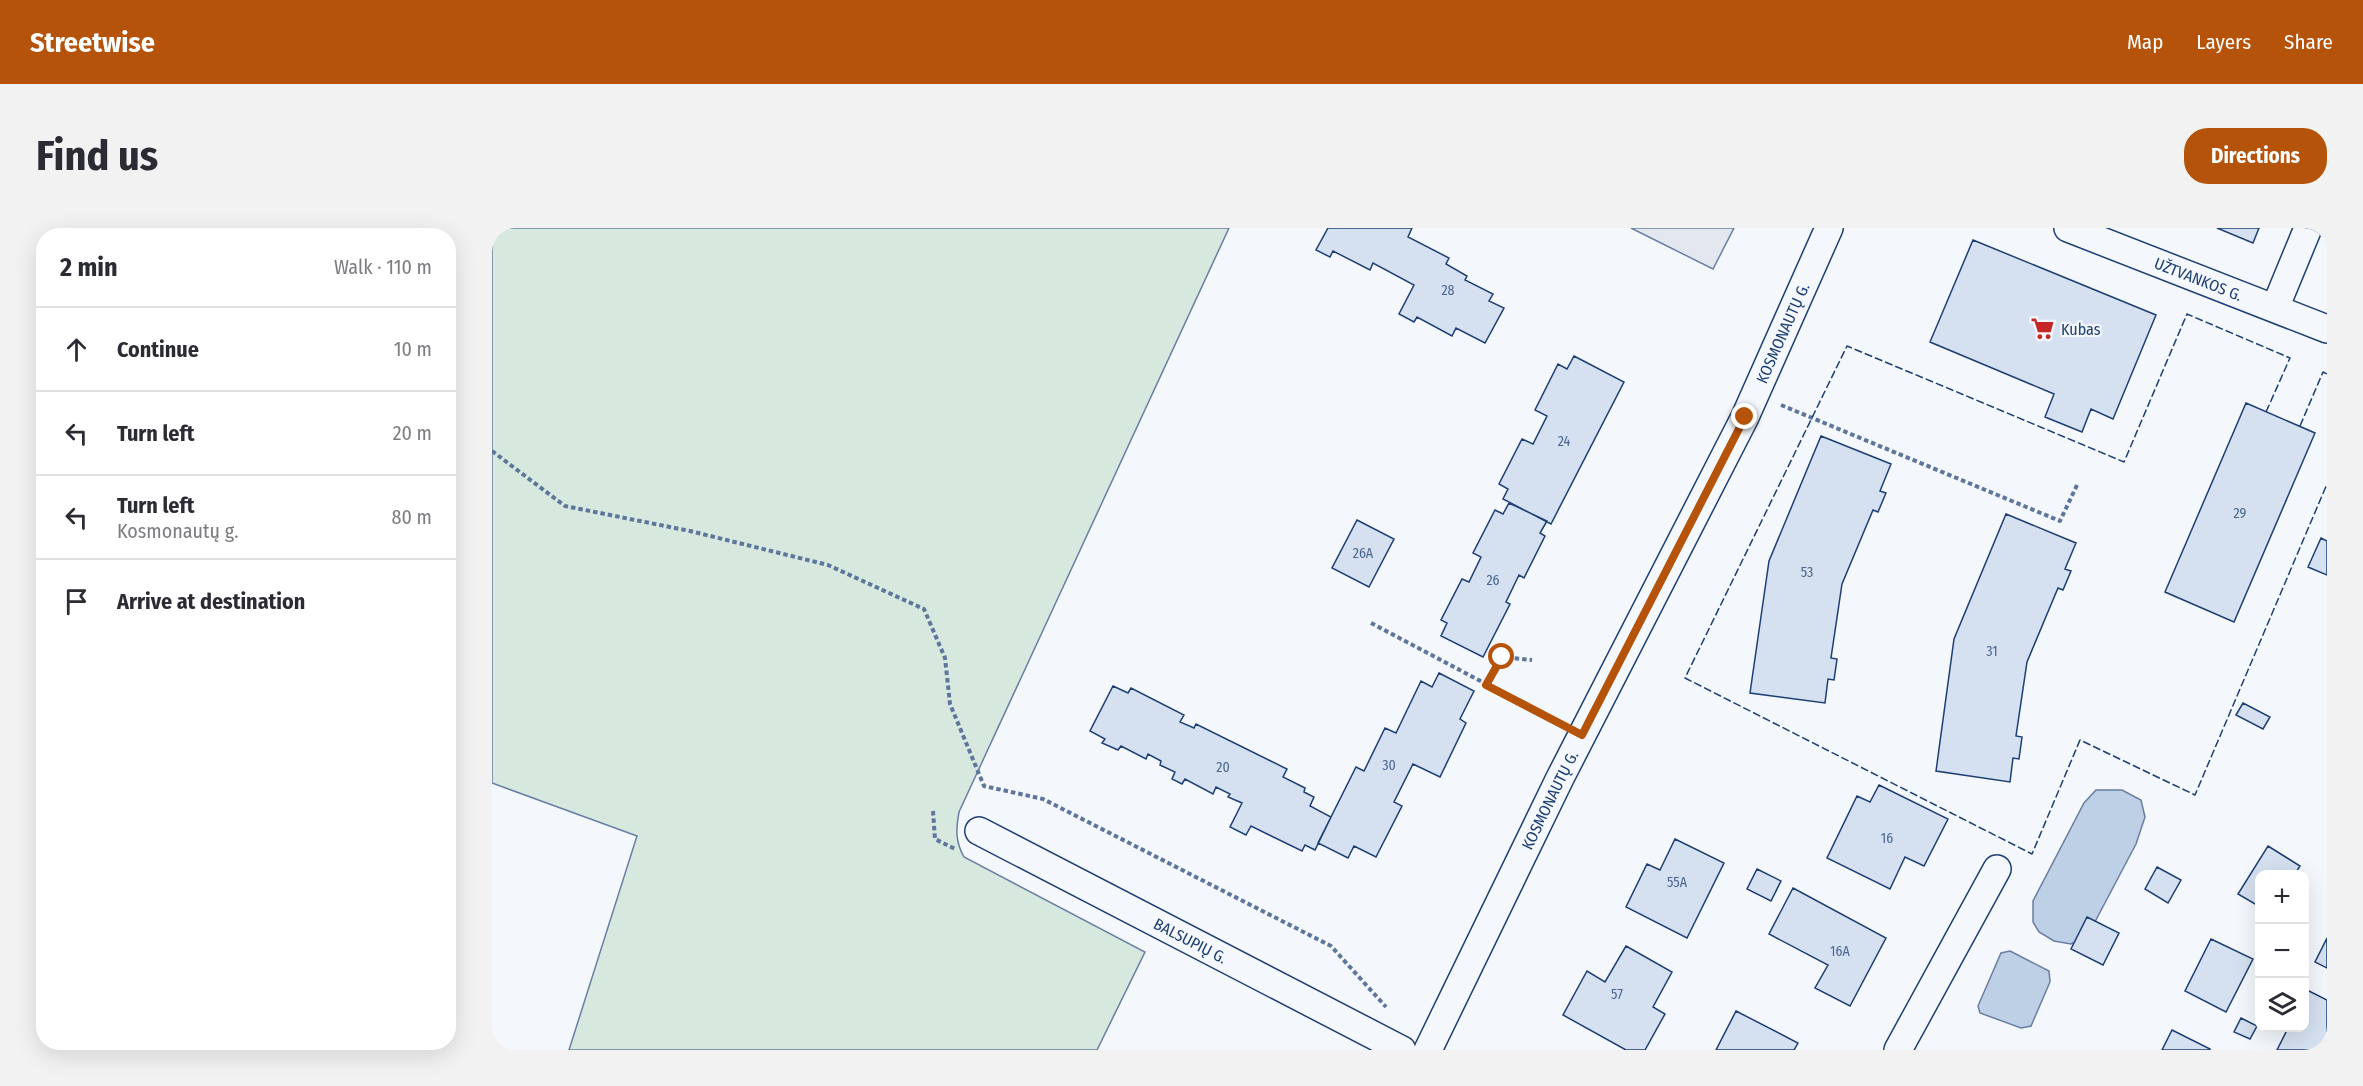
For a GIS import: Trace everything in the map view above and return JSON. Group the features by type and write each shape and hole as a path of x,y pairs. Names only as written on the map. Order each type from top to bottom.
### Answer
{"street":[{"name":"KOSMONAUTŲ G.","path":"1428,1050 1582,735 1642,623 1755,393 1829,228"},
{"name":"UŽTVANKOS G.","path":"2068,228 2327,329"},
{"path":"2275,308 2308,228"},
{"name":"BALSUPIŲ G.","path":"979,831 1402,1050"},
{"path":"1898,1050 1997,869"}],"path":[{"path":"1755,393 2060,521 2077,485"},
{"path":"492,451 565,506 690,531 828,565 924,609 945,658 950,704 984,786 1043,799 1331,946 1393,1013"},
{"path":"1371,623 1582,735"},
{"path":"1486,685 1502,657 1532,660"}],"shaded area":[{"path":"492,228 1229,228 958,818 958,840 964,857 1145,952 1097,1050 569,1050 637,836 492,783"},
{"path":"1631,228 1734,228 1713,269"}],"water":[{"path":"2096,790 2122,790 2141,800 2145,817 2136,844 2088,935 2071,944 2054,941 2039,932 2033,922 2033,901 2084,803"},
{"path":"2010,951 2049,971 2050,982 2031,1026 2021,1028 1980,1013 1978,1006 2001,953"}],"building":[{"path":"1328,228 1412,228 1408,237 1449,258 1446,264 1467,276 1465,280 1493,294 1489,301 1504,308 1485,343 1456,328 1452,336 1417,317 1414,322 1399,314 1414,285 1373,263 1370,270 1333,251 1330,257 1316,250"},
{"path":"2217,228 2259,228 2253,243"},
{"name":"Kubas","path":"1973,240 2156,315 2113,419 2091,409 2082,432 2045,417 2054,394 1930,342"},
{"path":"1574,356 1624,382 1551,524 1503,499 1508,489 1499,484 1522,439 1533,444 1547,416 1535,410 1558,364 1567,369"},
{"path":"2246,403 2315,433 2234,622 2165,592"},
{"path":"1821,436 1891,464 1880,491 1886,493 1878,512 1873,510 1842,584 1831,658 1837,659 1834,680 1828,679 1825,703 1750,693 1769,561"},
{"path":"1509,503 1547,521 1540,533 1545,536 1524,578 1519,575 1506,602 1510,604 1483,657 1441,636 1447,623 1441,620 1462,579 1469,582 1481,557 1473,553 1495,510 1503,514"},
{"path":"2006,514 2076,543 2065,569 2071,571 2063,590 2058,588 2027,662 2016,736 2022,737 2019,759 2013,758 2010,782 1936,771 1954,639"},
{"path":"1357,520 1394,539 1369,587 1332,568"},
{"path":"2321,538 2327,541 2327,575 2308,567"},
{"path":"1439,673 1474,691 1460,719 1466,723 1440,777 1413,764 1394,802 1402,806 1376,857 1354,846 1348,858 1318,843 1356,767 1364,771 1385,728 1396,733 1421,681 1432,687"},
{"path":"1113,686 1128,693 1131,688 1184,715 1180,722 1194,728 1196,724 1287,769 1283,777 1305,788 1304,792 1314,797 1310,806 1331,817 1315,850 1305,845 1302,851 1251,826 1246,835 1230,827 1242,803 1228,797 1230,794 1216,787 1213,794 1185,779 1182,784 1172,779 1175,772 1160,765 1161,761 1148,754 1146,759 1121,746 1118,750 1102,743 1105,739 1090,731"},
{"path":"2243,703 2270,717 2263,729 2236,715"},
{"path":"1879,785 1948,819 1924,866 1905,857 1890,889 1827,858 1857,796 1870,802"},
{"path":"1675,839 1724,863 1687,938 1626,907 1647,864 1660,870"},
{"path":"2268,846 2300,866 2298,870 2255,870 2255,904 2238,894"},
{"path":"2157,867 2181,880 2168,903 2145,889"},
{"path":"1757,869 1781,881 1771,901 1747,889"},
{"path":"1793,888 1886,938 1850,1006 1815,988 1828,965 1769,934"},
{"path":"2087,917 2119,933 2103,965 2071,949"},
{"path":"2327,938 2327,968 2315,962"},
{"path":"2211,939 2253,959 2226,1012 2185,991"},
{"path":"1626,946 1672,972 1653,1007 1665,1014 1645,1050 1626,1050 1563,1015 1587,971 1605,982"},
{"path":"2309,991 2327,1000 2327,1050 2277,1050 2286,1032 2309,1032"},
{"path":"1736,1011 1798,1043 1794,1050 1716,1050"},
{"path":"2241,1018 2255,1025 2250,1039 2234,1032"},
{"path":"2172,1030 2210,1049 2210,1050 2162,1050"}],"fence":[{"path":"2266,412 2290,358 2187,314 2124,462 1847,346 1685,678 2032,854 2080,740 2195,795 2327,484"},
{"path":"2300,426 2323,372 2327,374"}],"place":[{"name":"Kubas","path":"2043,329"}],"route":[{"path":"1502,657 1486,685 1582,735 1642,623 1745,417"}]}
